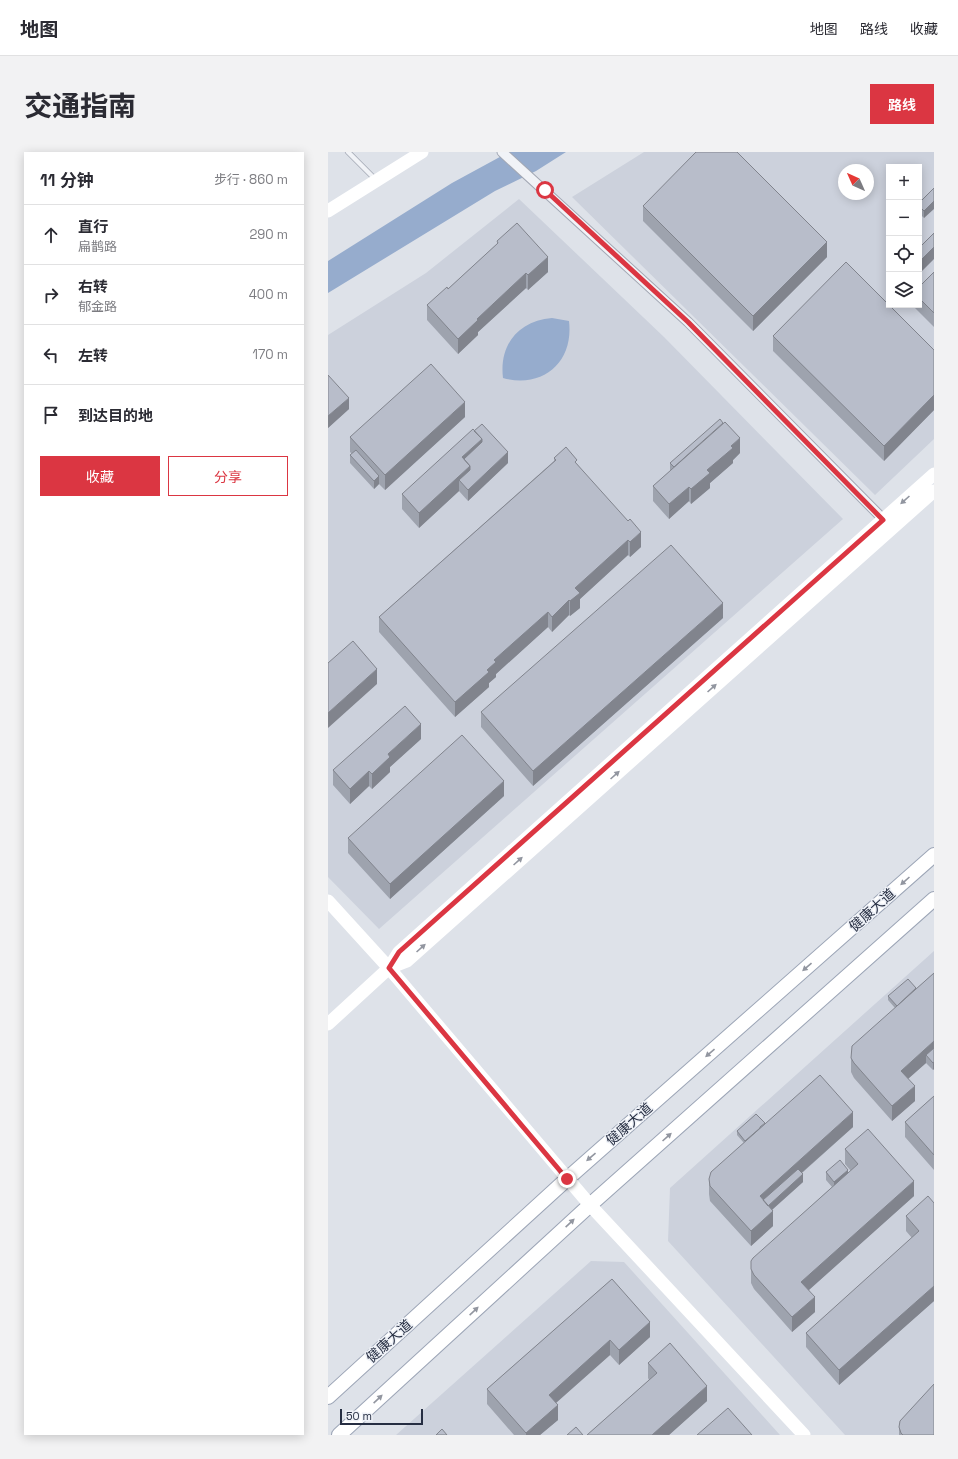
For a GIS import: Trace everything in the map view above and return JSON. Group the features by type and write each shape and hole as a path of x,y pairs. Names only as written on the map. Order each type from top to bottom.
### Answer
{"main road":[{"name":"健康大道","path":"328,1397 567,1179 934,855"},
{"path":"339,1435 590,1205 934,899"}],"street":[{"path":"328,212 422,152"},
{"path":"502,152 688,322 887,524"},
{"path":"328,1024 389,968 407,961 887,524 934,474"},
{"path":"887,524 934,491"},
{"path":"328,901 389,968 590,1205 804,1435"}],"lane":[{"path":"348,152 376,180"}],"shaded area":[{"path":"644,152 934,152 934,439 875,495 572,197"},
{"path":"519,199 664,337 843,519 379,929 328,877 328,335 426,273"},
{"path":"934,951 934,1435 845,1435 668,1241 670,1188"},
{"path":"591,1261 624,1262 780,1435 396,1435"}],"water":[{"path":"509,152 566,152 536,171 495,191 328,293 328,261 452,183"},
{"path":"552,318 569,321 569,336 566,349 561,360 553,369 543,376 531,380 503,378 504,355 513,337 529,324"}],"building":[{"path":"696,152 737,152 827,242 753,316 643,206"},
{"path":"934,188 934,201 924,211 922,209 922,200"},
{"path":"517,223 548,257 528,275 526,273 458,339 427,305 447,287 448,289 498,243 497,241"},
{"path":"934,233 934,247 922,259 922,245"},
{"path":"846,262 886,302 886,308 892,308 934,350 934,395 884,446 773,336"},
{"path":"934,272 934,313 922,301 922,284"},
{"path":"431,364 465,402 385,475 350,437"},
{"path":"328,375 349,398 328,416"},
{"path":"720,419 723,423 674,467 670,463"},
{"path":"725,422 740,438 731,446 733,448 707,470 710,473 691,489 689,487 669,504 653,486"},
{"path":"482,424 508,452 468,490 459,480 470,470 470,466 464,459 482,442 482,439 474,431"},
{"path":"473,429 482,439 462,457 470,466 419,513 402,494"},
{"path":"566,447 577,460 575,462 628,521 630,519 641,532 630,542 628,540 575,588 580,593 570,601 569,600 552,617 548,612 494,660 496,662 487,670 489,672 455,702 379,617 556,460 554,458"},
{"path":"356,450 379,476 374,481 350,455"},
{"path":"671,545 723,603 533,771 481,712"},
{"path":"353,641 377,669 328,713 328,663"},
{"path":"405,706 421,724 388,754 390,757 372,774 369,771 350,789 333,770"},
{"path":"462,735 504,781 390,884 348,838"},
{"path":"934,973 934,1041 901,1071 915,1086 892,1106 854,1063 851,1058 852,1046"},
{"path":"908,979 916,988 897,1006 888,996"},
{"path":"934,1048 934,1062 933,1063 926,1055"},
{"path":"820,1075 853,1112 760,1196 773,1211 751,1231 710,1186 709,1179 711,1172"},
{"path":"934,1096 934,1155 905,1122"},
{"path":"756,1114 765,1123 745,1141 737,1131"},
{"path":"868,1129 914,1181 801,1282 815,1297 792,1317 754,1275 751,1269 751,1261 858,1164 845,1149"},
{"path":"840,1160 848,1170 834,1182 826,1172"},
{"path":"798,1169 803,1174 768,1206 763,1200"},
{"path":"928,1196 934,1203 934,1286 839,1370 806,1333 919,1231 906,1216"},
{"path":"612,1279 650,1322 619,1350 610,1340 549,1395 558,1405 526,1433 487,1389"},
{"path":"670,1343 707,1386 652,1435 587,1435 657,1373 648,1363"},
{"path":"934,1384 934,1435 903,1435 899,1427 900,1421"},
{"path":"728,1408 752,1435 697,1435"},
{"path":"576,1427 583,1435 567,1435"},
{"path":"442,1429 447,1435 436,1435"}],"route":[{"path":"545,190 688,322 883,520 399,952 389,968 567,1179"}]}
